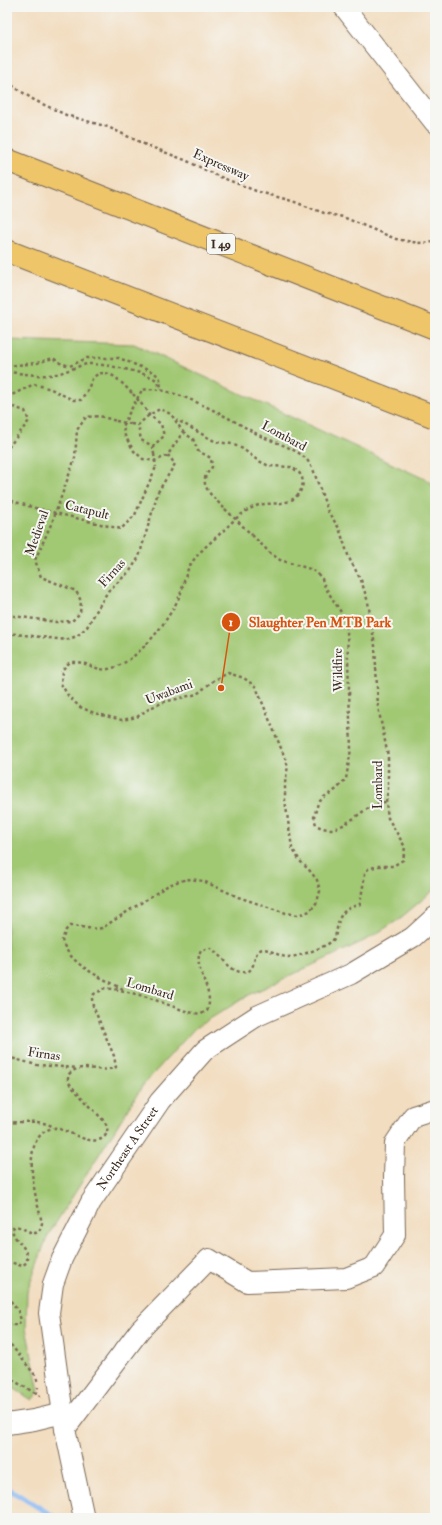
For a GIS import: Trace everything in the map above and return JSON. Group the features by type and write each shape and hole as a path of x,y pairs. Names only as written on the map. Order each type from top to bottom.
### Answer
{"highway":[{"name":"I 49","path":"7,160 435,328"},
{"path":"7,251 435,417"}],"street":[{"path":"344,7 435,123"},
{"name":"Northeast A Street","path":"82,1510 63,1416 49,1313 53,1284 62,1259 92,1202 160,1101 205,1050 257,1016 351,974 413,937 435,917"},
{"path":"7,1424 63,1416 140,1330 209,1259 247,1282 346,1278 374,1267 395,1235 395,1143 413,1116 435,1109"}],"path":[{"name":"Expressway","path":"7,82 34,100 55,110 108,127 146,145 185,160 218,176 256,191 292,201 324,213 343,217 396,239 418,243 435,242"},
{"path":"7,366 37,363 53,358 60,363 70,366 87,358 119,358 155,373 160,379 161,390"},
{"path":"7,372 38,376 52,375 87,364 98,364 121,367 156,380 161,390"},
{"path":"7,395 10,396 34,384 50,389 73,400 81,400 88,389 92,378 99,373 108,373 133,394 149,415 161,424 164,436 153,446 141,440 138,425 149,415 160,409 171,414 175,419 182,432 168,455"},
{"name":"Lombard","path":"79,1068 104,1071 116,1067 116,1062 93,1006 92,999 94,994 106,988 126,991 188,1012 201,1014 207,1011 210,998 199,963 198,955 201,950 210,948 216,951 230,967 243,972 249,970 254,965 256,953 264,948 270,950 274,954 288,957 302,954 333,941 338,920 344,911 360,904 368,869 378,866 392,866 403,860 405,847 388,818 386,802 388,789 388,756 378,707 375,646 370,609 360,580 349,558 339,528 328,512 313,469 305,458 298,453 257,434 239,422 183,396 176,393 150,388 142,390 123,427 125,436 134,451 143,459 154,461 168,455"},
{"path":"7,407 13,407 26,411 29,421 7,449"},
{"name":"Medieval","path":"7,615 56,622 72,621 80,613 81,600 76,591 41,576 36,560 53,520 75,458 77,430 86,417 100,416 116,422 138,425"},
{"name":"Uwabami","path":"126,991 87,969 72,958 65,949 62,940 66,930 70,926 95,930 102,928 167,886 180,881 192,879 203,881 238,897 286,913 298,915 310,911 317,902 320,891 317,880 300,861 292,848 285,800 285,783 288,766 256,688 244,678 228,673 213,680 197,694 164,702 150,708 137,717 122,720 94,713 80,707 69,697 61,684 62,670 70,662 108,669 121,665 145,646 174,609 190,564 235,519 256,506 267,503 286,502 295,498 301,491 303,482 301,475 291,466 269,466 257,460 243,449 232,444 216,442 175,419"},
{"name":"Wildfire","path":"182,432 193,439 198,451 211,458 212,467 205,477 205,481 207,489 214,499 269,552 280,560 310,569 317,573 344,617 347,630 351,749 346,779 337,790 324,797 318,803 314,817 316,825 322,829 337,828 371,806 386,802"},
{"name":"Catapult","path":"7,496 12,501 35,508 121,529 135,515 156,467 153,446"},
{"name":"Firnas","path":"7,633 66,640 78,636 87,627 108,591 130,571 138,557 158,492 175,464 168,455"},
{"name":"Firnas","path":"7,1058 37,1065 79,1068"},
{"path":"7,1123 48,1123 71,1135 91,1140 103,1138 107,1133 105,1122 71,1086 68,1075 73,1070 79,1068"},
{"path":"7,1261 22,1266 27,1262 27,1252 15,1239 12,1229 15,1226 19,1226 34,1234 39,1232 41,1229 42,1223 33,1183 32,1158 34,1146 40,1137 46,1130 55,1128"},
{"path":"7,1296 18,1311 21,1320 18,1325 13,1325 7,1322"},
{"path":"7,1340 35,1375 39,1384 35,1393"},
{"path":"7,1377 35,1393 63,1416"}],"green space":[{"path":"7,340 134,344 429,481 435,488 435,889 398,920 368,939 249,995 195,1028 143,1085 47,1237 27,1292 26,1328 39,1391 32,1400 7,1384"}],"waterway":[{"path":"7,1488 56,1518"}],"place":[{"name":"Slaughter Pen MTB Park","path":"221,688"}]}
